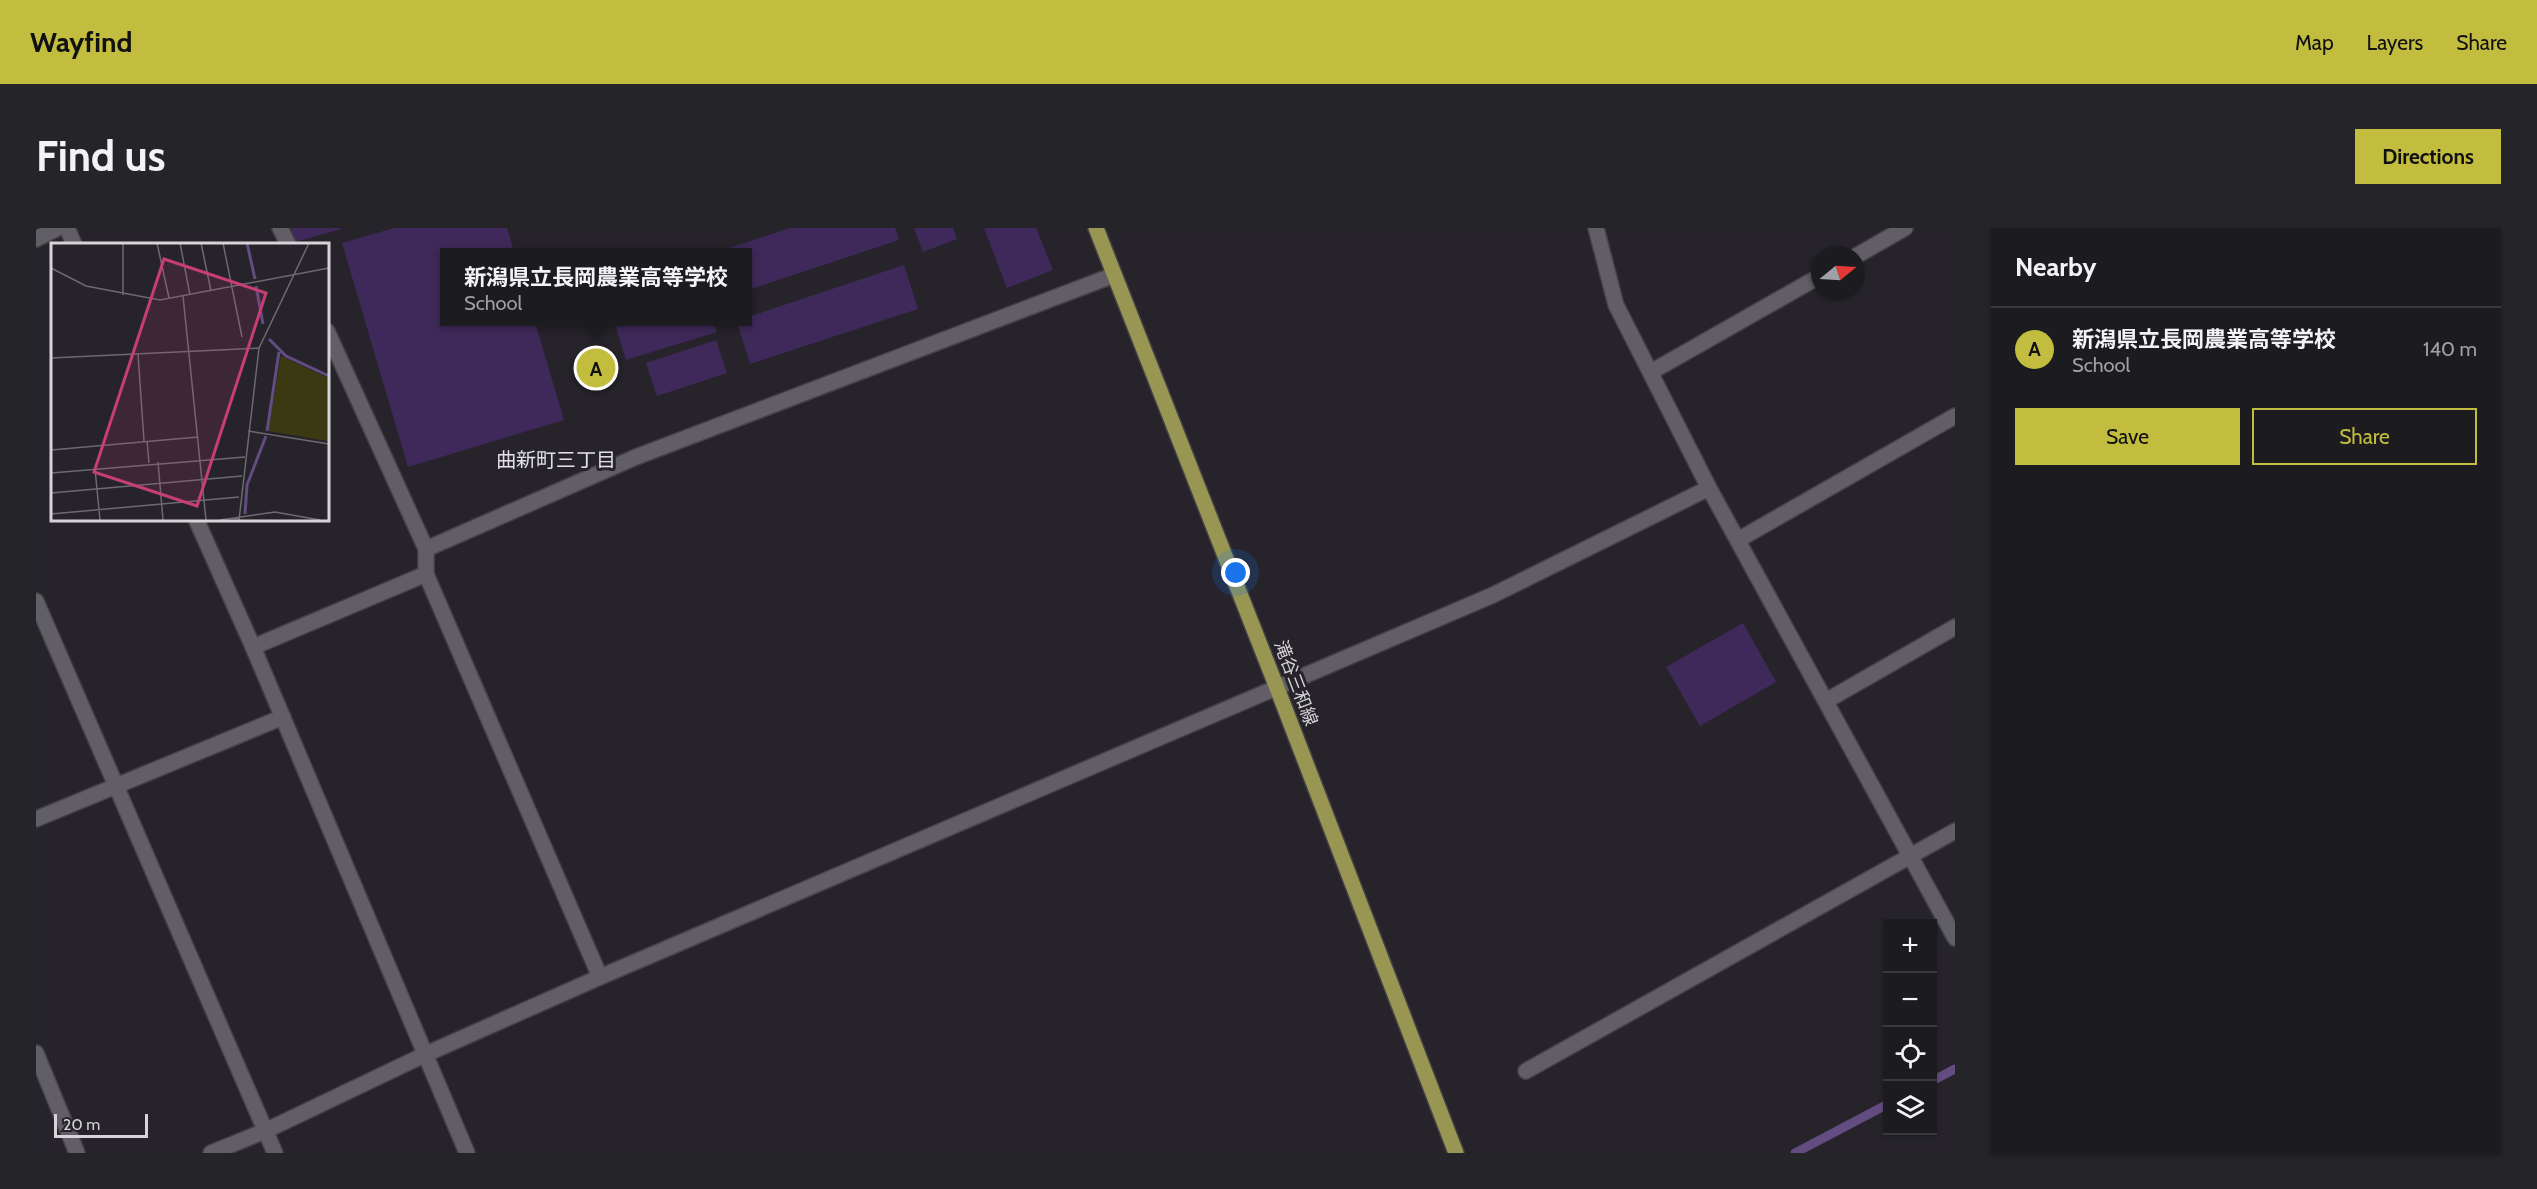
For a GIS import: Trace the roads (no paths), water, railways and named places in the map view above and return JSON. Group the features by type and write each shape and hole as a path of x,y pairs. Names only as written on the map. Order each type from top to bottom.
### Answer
{"main road":[{"name":"滝谷三和線","path":"1096,228 1277,688 1456,1153"}],"street":[{"path":"36,239 58,228"},
{"path":"67,228 74,243"},
{"path":"280,228 288,243"},
{"path":"1596,228 1617,305 1709,488 1955,938"},
{"path":"1865,251 1905,228"},
{"path":"426,549 636,457 1114,275"},
{"path":"1651,372 1811,281"},
{"path":"328,333 426,549 426,574 600,976"},
{"path":"1738,540 1955,416"},
{"path":"210,1153 265,1131 424,1055 600,976 1493,595 1709,488"},
{"path":"196,520 254,647 467,1153"},
{"path":"254,647 426,574"},
{"path":"36,601 118,786 274,1153"},
{"path":"1826,701 1955,627"},
{"path":"36,819 283,717"},
{"path":"1526,1071 1955,831"},
{"path":"36,1053 77,1153"}],"waterway":[{"path":"1937,1078 1955,1069"},
{"path":"1795,1153 1883,1107"}],"place":[{"name":"新潟県立長岡農業高等学校","path":"596,368"}],"district":[{"name":"曲新町三丁目","path":"556,460"}]}
